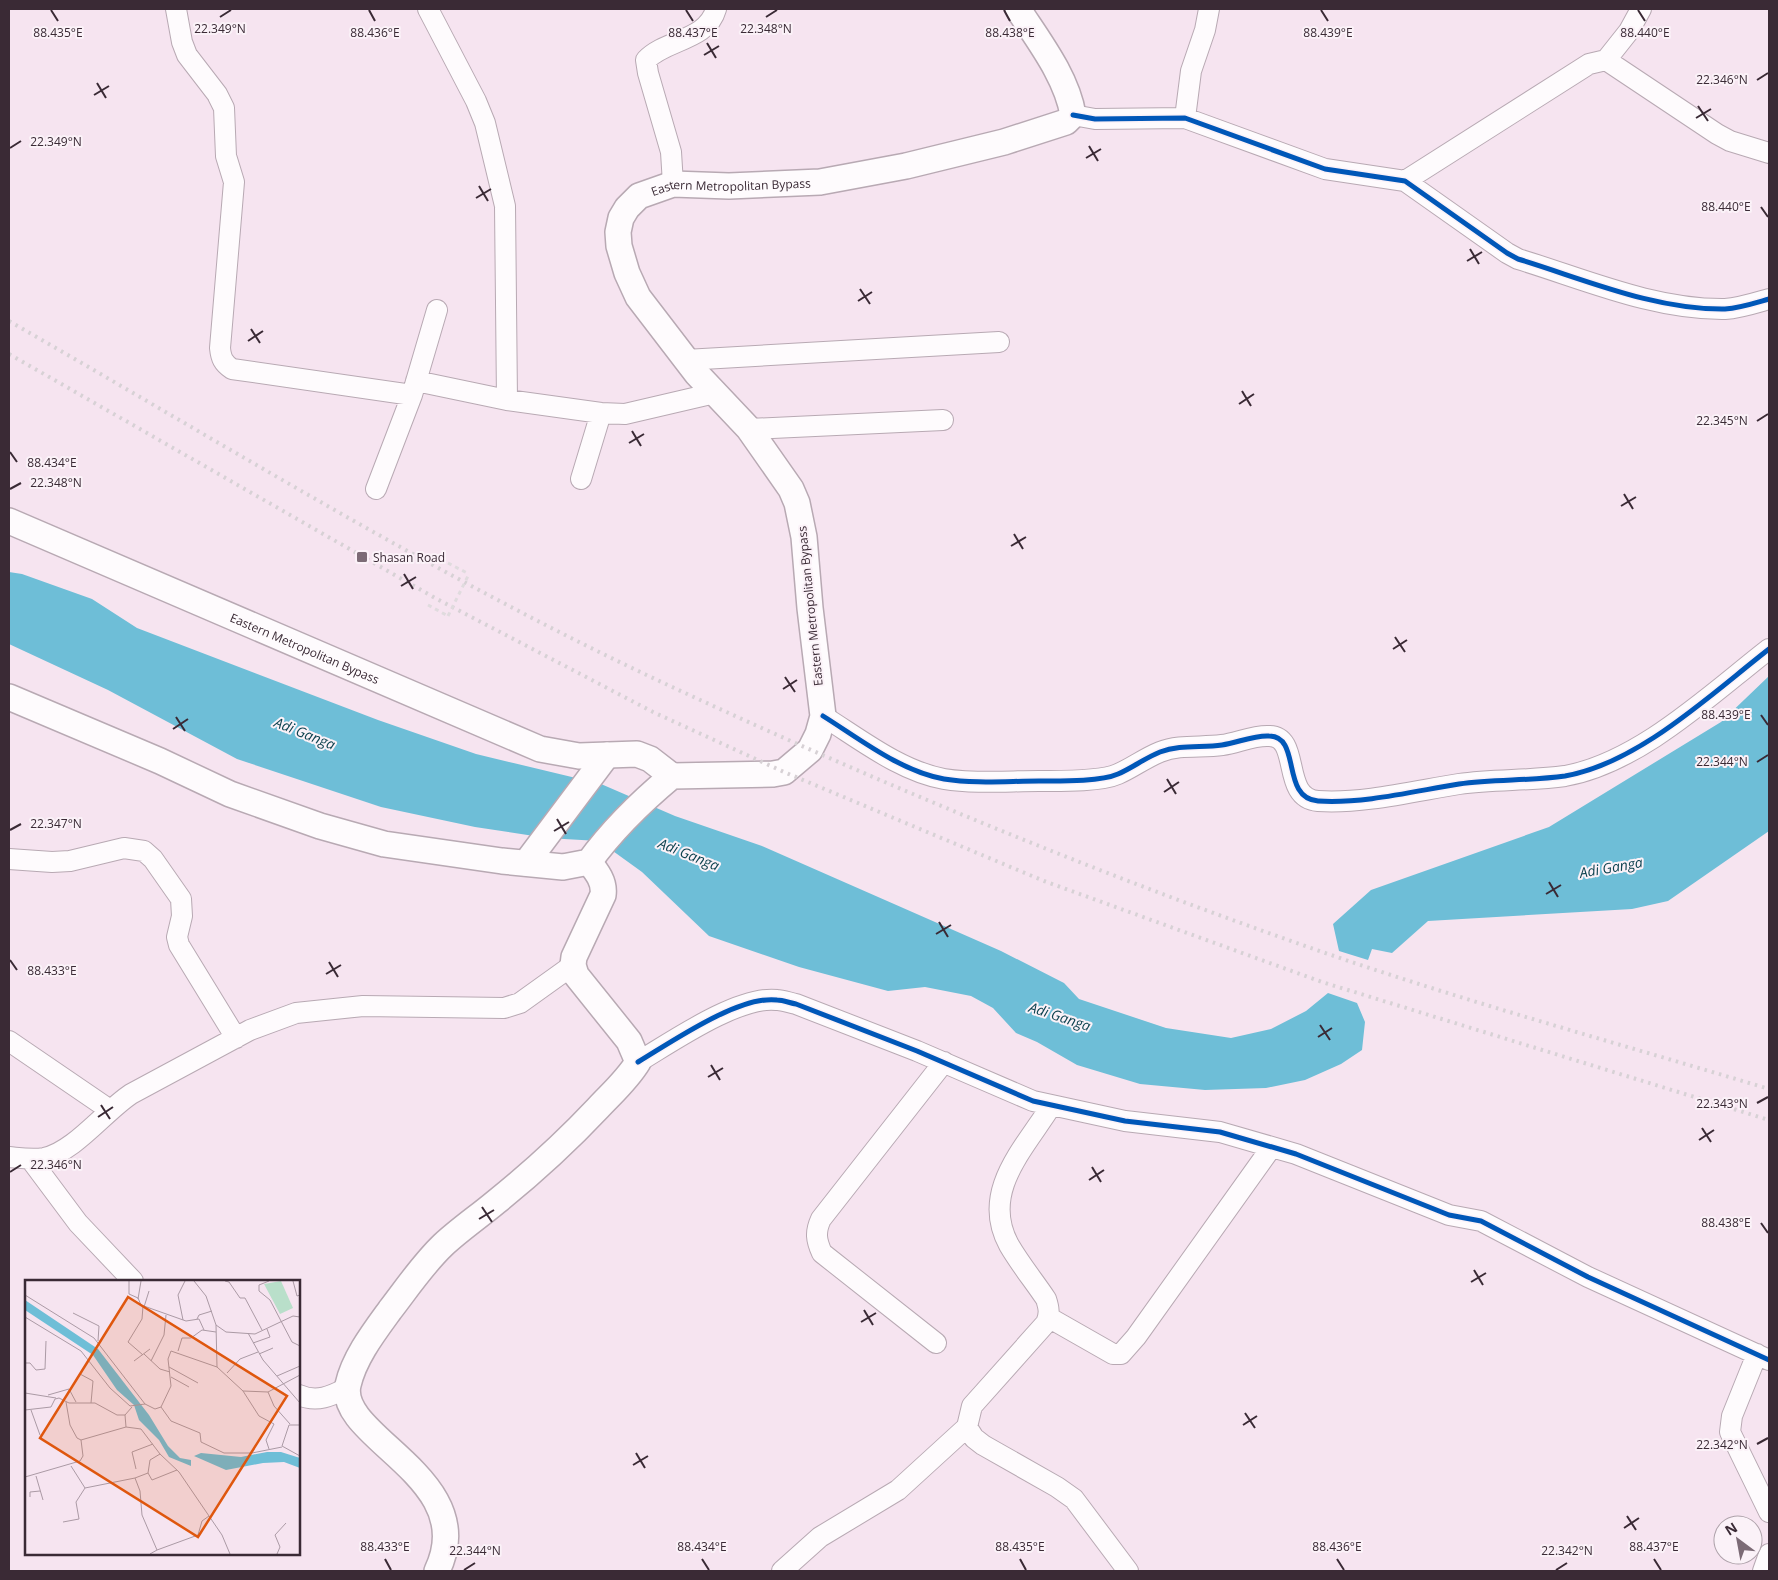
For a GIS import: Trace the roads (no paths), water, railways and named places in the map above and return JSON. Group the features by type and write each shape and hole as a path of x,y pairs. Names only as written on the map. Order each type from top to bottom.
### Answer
{"main road":[{"path":"1018,9 1057,73 1071,106 1072,115"},
{"name":"Eastern Metropolitan Bypass","path":"9,520 540,749 602,761 637,754 650,759 672,776 779,774 810,750 818,734 823,716 810,608 804,537 797,503 791,489 749,429 685,360 638,297 627,273 618,232 620,218 639,196 673,184 729,186 783,184 820,182 858,176 1004,142 1066,122 1072,115"},
{"path":"9,697 160,761 230,794 320,826 384,844 526,864 564,867 594,856 648,796 672,776"},
{"path":"526,864 602,761"},
{"path":"437,1571 446,1546 446,1524 440,1506 413,1471 358,1416 350,1401 347,1388 354,1367 378,1326 442,1246 548,1159 623,1082 638,1062 629,1041 576,975 573,965 574,957 603,895 604,887 594,856"}],"street":[{"path":"176,9 182,42 187,55 224,108 226,156 234,192 220,348 220,357 225,365 232,369 414,388 600,413 625,414 647,411 714,393"},
{"path":"428,9 476,101 485,123 505,206 507,400"},
{"path":"673,184 671,152 646,60 660,49 696,33 714,16 716,9"},
{"path":"1185,118 1191,71 1205,30 1208,9"},
{"path":"1405,181 1589,64 1606,60 1629,31 1641,9"},
{"path":"1606,60 1717,134 1730,141 1769,153"},
{"path":"1072,115 1095,119 1185,118 1325,170 1405,181 1518,259 1667,303 1725,309 1769,299"},
{"path":"376,489 414,388 437,310"},
{"path":"685,360 999,342"},
{"path":"581,479 600,413"},
{"path":"749,429 943,420"},
{"path":"823,716 903,764 944,779 967,781 1050,781 1110,776 1118,774 1163,751 1177,748 1220,746 1266,735 1275,736 1286,746 1296,784 1306,798 1317,801 1377,797 1462,784 1566,775 1607,763 1670,725 1769,649"},
{"path":"9,859 52,862 70,861 124,848 144,851 153,859 181,899 182,916 176,936 179,945 236,1038"},
{"path":"9,1157 31,1160 45,1158 68,1146 131,1094 274,1020 325,1009 363,1006 504,1008 520,1003 573,965"},
{"path":"638,1062 723,1013 752,1002 776,999 802,1007 944,1062 1051,1106 1089,1112 1124,1121 1220,1132 1296,1154 1449,1215 1481,1221 1588,1277 1763,1357 1732,1416 1730,1432 1733,1442 1769,1512"},
{"path":"9,1041 110,1110"},
{"path":"936,1343 822,1253 817,1242 816,1230 822,1219 944,1062"},
{"path":"782,1571 820,1537 883,1501 898,1490 967,1426 972,1406 1046,1323 1049,1308 1046,1299 1008,1244 1002,1225 998,1200 1002,1186 1011,1168 1051,1106"},
{"path":"1048,1317 1113,1354 1121,1354 1136,1337 1271,1148"},
{"path":"31,1160 78,1223 132,1280"},
{"path":"300,1395 313,1399 326,1399 347,1388"},
{"path":"967,1426 974,1438 983,1445 1057,1487 1074,1499 1128,1571"},
{"path":"1763,1571 1769,1554"}],"water":[{"name":"Adi Ganga","path":"9,572 22,574 92,599 137,628 378,720 476,754 601,784 675,816 762,846 1001,951 1064,983 1079,999 1166,1028 1231,1038 1271,1029 1306,1011 1328,993 1357,1003 1365,1022 1362,1050 1341,1064 1305,1080 1266,1088 1205,1090 1140,1084 1077,1065 1037,1042 1016,1033 993,1008 971,996 925,987 888,991 799,967 709,936 642,872 599,841 547,838 475,827 381,807 237,759 108,690 9,644"},
{"name":"Adi Ganga","path":"1769,676 1769,831 1668,901 1632,909 1428,921 1392,953 1372,949 1368,960 1339,951 1333,924 1371,890 1549,827 1721,722"}],"railway":[{"path":"9,321 336,511 501,602 670,686 834,760 1082,863 1334,956 1496,1008 1769,1089"},
{"path":"9,354 435,598 653,712 784,772 1044,881 1322,982 1769,1120"}],"place":[{"name":"Shasan Road","path":"362,557"}]}
